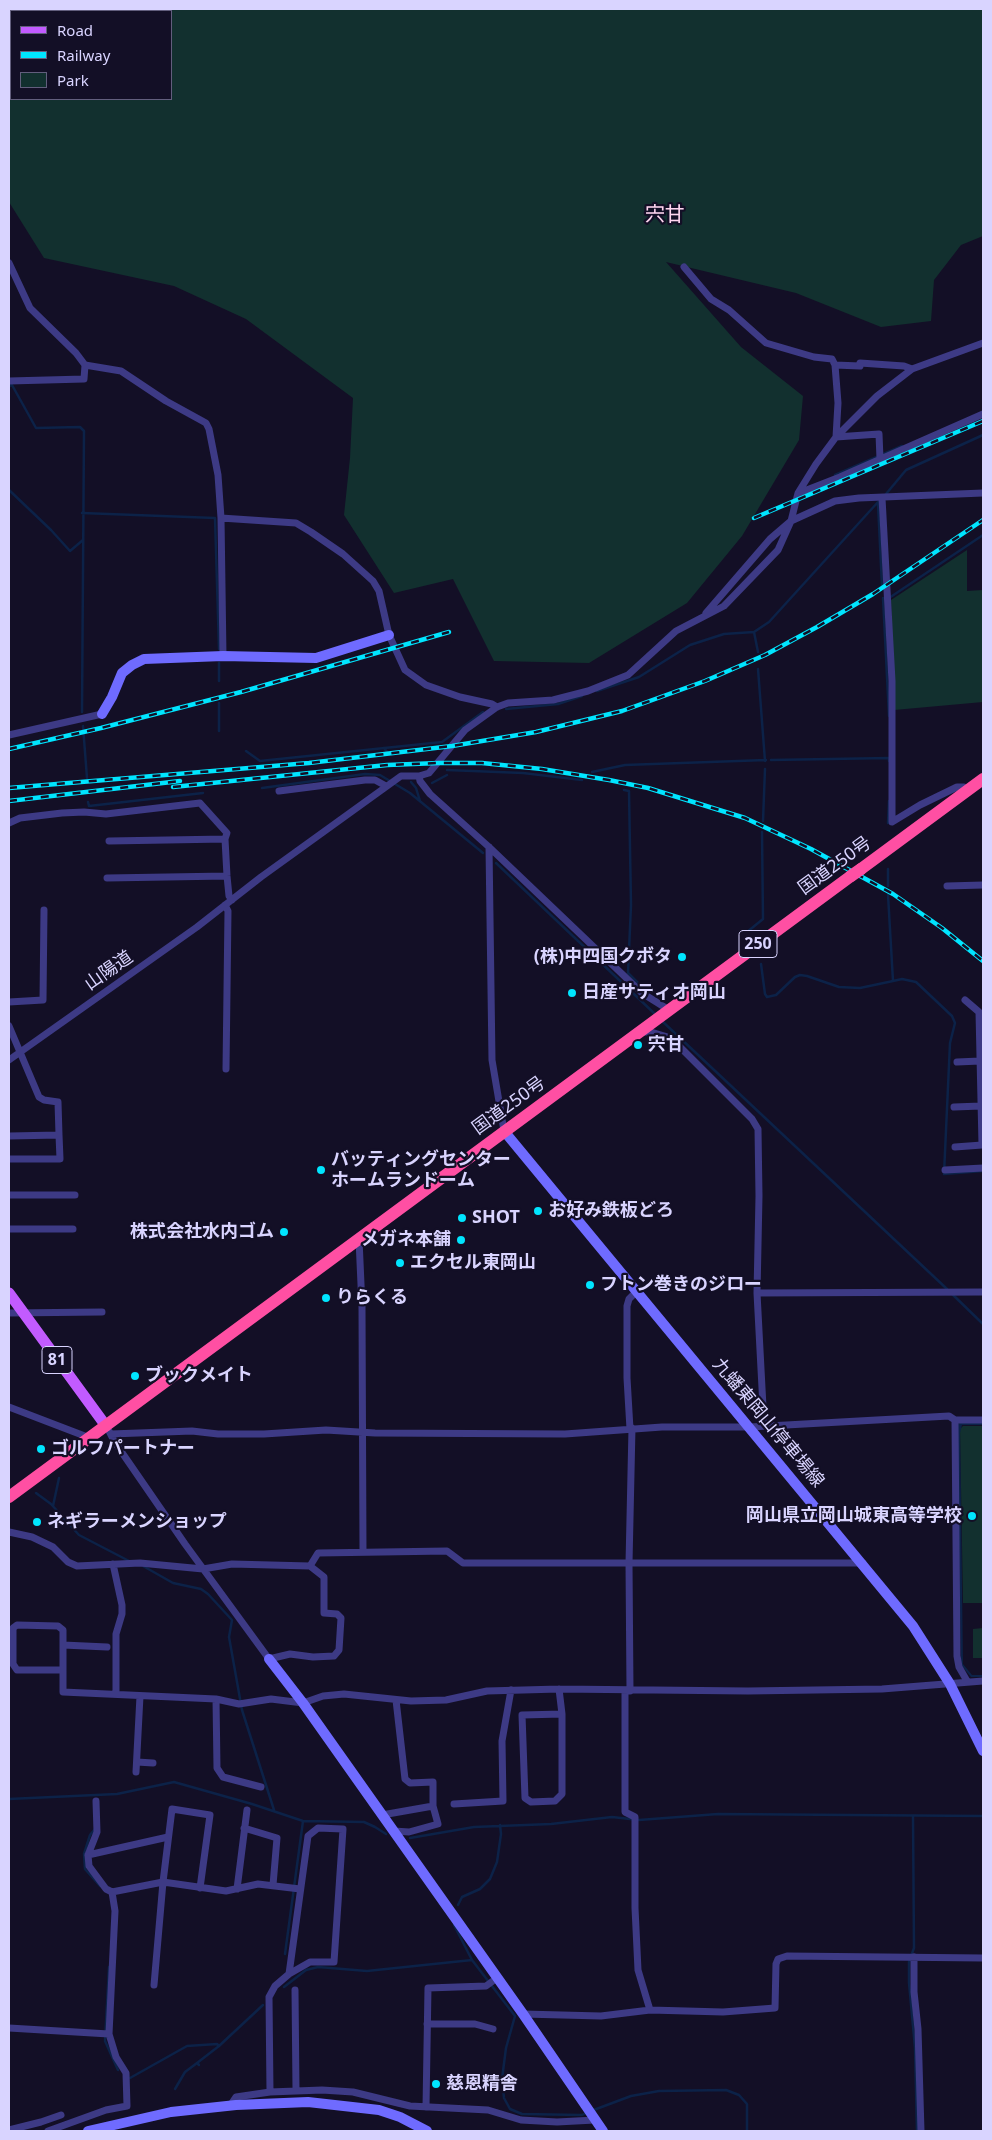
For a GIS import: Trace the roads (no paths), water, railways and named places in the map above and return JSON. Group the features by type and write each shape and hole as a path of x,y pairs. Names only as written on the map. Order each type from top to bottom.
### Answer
{"highway":[{"name":"国道250号","path":"9,1497 90,1438 108,1430 504,1131 983,779"}],"main road":[{"name":"81","path":"9,1293 108,1430"}],"street":[{"path":"9,263 30,308 76,353 85,365 84,379 9,381"},
{"path":"684,267 711,299 730,310 766,344 814,357 828,357 832,359 835,365 838,403 836,437"},
{"path":"667,1011 642,993 490,847 430,794 420,781 419,776 429,772 465,730 497,708 508,703 553,700 588,691 628,675 676,631 724,606 778,550 791,521 798,493 836,437 877,396 912,369 983,343"},
{"path":"835,365 860,366 860,362 904,366 912,369"},
{"path":"85,365 121,370 166,401 206,423 209,429 218,475 221,518 223,656"},
{"path":"798,493 880,456 983,414"},
{"path":"836,437 879,434 880,456"},
{"path":"702,617 770,539 791,521 835,501 983,493"},
{"path":"882,498 892,681 892,822 920,805 957,787 964,787 968,791"},
{"path":"221,518 296,523 311,532 342,554 373,582 379,591 389,635 404,670 416,680 439,690 492,704 497,708"},
{"path":"9,735 102,714 112,698 118,678 126,668 139,661 154,658 223,656 316,658 389,635"},
{"name":"山陽道","path":"9,1060 232,900 387,785 401,776 419,776"},
{"path":"279,791 366,780 375,780 387,785"},
{"path":"9,823 20,818 62,813 106,814 200,803 227,833 225,839 227,876 229,896 232,900"},
{"path":"109,841 225,839"},
{"path":"490,847 492,1060 504,1131"},
{"path":"107,878 227,876"},
{"path":"947,886 983,885"},
{"path":"225,905 228,911 226,1069"},
{"path":"9,1002 43,1000 44,910"},
{"path":"955,1147 982,1145 981,1010 965,1000"},
{"path":"9,1026 39,1097 44,1100 58,1102 60,1159 9,1159"},
{"path":"640,1032 651,1032 671,1038 752,1119 758,1129 757,1293 764,1426"},
{"path":"957,1062 980,1061"},
{"path":"954,1107 981,1106"},
{"name":"九蟠東岡山停車場線","path":"504,1131 863,1563 913,1626 950,1684 983,1751"},
{"path":"9,1136 59,1135"},
{"path":"946,1170 983,1168"},
{"path":"9,1195 76,1195"},
{"path":"9,1229 73,1229"},
{"path":"359,1239 362,1307 363,1552"},
{"path":"637,1290 629,1299 627,1306 626,1378 631,1429 625,1812 635,1820 638,1970 650,2010"},
{"path":"757,1293 983,1292"},
{"path":"9,1313 102,1312"},
{"path":"9,1407 90,1438"},
{"path":"603,2131 523,2014 493,1982 394,1831 303,1703 203,1569 108,1430 192,1431 218,1434 326,1430 564,1434 700,1426 750,1427 878,1422 949,1416 955,1420 983,1420"},
{"path":"955,1420 957,1656 958,1667 967,1681"},
{"path":"9,1532 32,1537 54,1547 68,1562 77,1566 140,1563 203,1569 232,1564 310,1566 324,1577 324,1613 337,1614 342,1618 339,1650 334,1656 290,1654 269,1659"},
{"path":"310,1566 318,1553 447,1550 463,1563 863,1563"},
{"path":"114,1564 122,1605 122,1614 116,1634 116,1694"},
{"path":"63,1670 17,1670 13,1664 12,1628 17,1625 58,1626 62,1630 63,1645 63,1670 63,1692 216,1699 241,1704 271,1699 303,1703 323,1696 344,1694 396,1700 446,1700 487,1690 882,1689 983,1681"},
{"path":"63,1645 107,1647"},
{"path":"560,1689 562,1714 562,1794 555,1801 531,1802 525,1798 522,1715 562,1714"},
{"path":"454,1804 503,1801 502,1741 511,1690"},
{"path":"136,1772 140,1696"},
{"path":"216,1699 217,1768 223,1777 261,1786"},
{"path":"394,1831 409,1832 438,1824 434,1806 433,1782 410,1783 405,1779 396,1700"},
{"path":"137,1762 153,1763"},
{"path":"96,1801 97,1832 88,1855 88,1866 106,1889 112,1892 163,1882 226,1891 258,1884 273,1884 296,1888"},
{"path":"382,1815 434,1806"},
{"path":"154,1984 163,1882 172,1810 210,1815 200,1888"},
{"path":"237,1889 247,1810"},
{"path":"244,1828 277,1838 273,1884"},
{"path":"270,2092 269,1997 275,1986 289,1974 310,1962 334,1962 343,1829 318,1828 308,1836 296,1888 289,1974"},
{"path":"88,1855 168,1837"},
{"path":"48,2131 106,2110 127,2106 126,2073 116,2057 106,2034 115,1911 112,1892"},
{"path":"523,2014 602,2016 650,2010 722,2012 775,2008 775,1971 778,1960 782,1957 846,1955 983,1958"},
{"path":"911,1957 918,2029 922,2131"},
{"path":"426,2107 428,1988 493,1982"},
{"path":"295,1990 296,2090"},
{"path":"427,2024 475,2024 493,2029"},
{"path":"9,2028 106,2034"},
{"path":"230,2106 236,2097 296,2090 353,2092 410,2106 488,2110 521,2120 557,2122 591,2114"},
{"path":"88,2131 171,2112 230,2106 308,2102 379,2110 400,2117 427,2131"},
{"path":"9,2130 60,2115"}],"water":[{"path":"983,1423 983,1425 962,1425 960,1433 963,1664 972,1675 983,1675 983,1677 971,1677 961,1665 957,1424"}],"waterway":[{"path":"9,386 12,385 36,428 80,427 84,431 82,712"},
{"path":"886,494 906,470 983,435"},
{"path":"835,475 902,446"},
{"path":"9,490 70,551 83,540"},
{"path":"597,691 639,677 690,645 724,634 754,632 769,622 878,502"},
{"path":"878,504 882,586"},
{"path":"82,513 215,518 219,649"},
{"path":"889,598 983,535"},
{"path":"883,598 889,716"},
{"path":"754,632 758,652"},
{"path":"219,663 219,681"},
{"path":"758,669 765,761"},
{"path":"506,709 558,704 582,696"},
{"path":"219,703 219,731"},
{"path":"246,751 260,761 442,742 483,712"},
{"path":"83,726 87,778"},
{"path":"384,748 388,753"},
{"path":"771,760 889,758 889,761"},
{"path":"592,772 625,765 766,760"},
{"path":"763,821 765,769"},
{"path":"447,770 523,773 582,780"},
{"path":"262,788 365,774 380,775 410,793 483,853"},
{"path":"432,783 447,775"},
{"path":"411,782 416,788 420,801"},
{"path":"624,790 629,791 631,905 628,973 647,992"},
{"path":"88,802 89,806 203,793"},
{"path":"888,823 889,801"},
{"path":"745,942 741,937 763,919 762,832"},
{"path":"496,863 656,1015"},
{"path":"888,869 888,886"},
{"path":"888,895 893,981 902,979 916,982 952,1016 955,1023 950,1043 944,1174 983,1171"},
{"path":"761,964 767,997 776,995 795,977 800,975 839,987 860,988 893,981"},
{"path":"662,1021 947,1289"},
{"path":"951,1293 983,1324"},
{"path":"53,1506 59,1478"},
{"path":"36,1493 51,1504 79,1535 131,1562"},
{"path":"143,1566 173,1583 201,1589 232,1620 229,1637 242,1710 274,1810"},
{"path":"9,1799 117,1794 174,1782 252,1804 303,1821 364,1822 386,1834"},
{"path":"410,1838 474,1827 551,1824 612,1817 639,1820 718,1814 983,1816"},
{"path":"913,1817 914,1948 909,1962 909,1983 915,2048 917,2131"},
{"path":"285,1954 303,1821"},
{"path":"458,1905 462,1897 480,1889 490,1879 497,1862 501,1834 500,1825"},
{"path":"95,1829 90,1835 84,1854 85,1869 100,1886"},
{"path":"454,1925 472,1960 515,2016 506,2048 502,2079 504,2098 510,2109 522,2114 582,2115 586,2113"},
{"path":"284,1987 306,1970 318,1967 367,1971 472,1960"},
{"path":"109,1967 105,2041 118,2070"},
{"path":"199,2065 197,2063 219,2046 263,2005"},
{"path":"130,2078 187,2046 217,2044 219,2046"},
{"path":"175,2089 185,2072 197,2063"},
{"path":"591,2111 631,2096 659,2091 726,2090 739,2095 747,2104 747,2131"}],"railway":[{"path":"754,518 983,421"},
{"path":"9,788 309,763 452,746 536,732 622,711 705,681 765,655 873,594 983,520"},
{"path":"9,749 101,728 241,692 449,632"},
{"path":"173,787 387,765 482,763 542,769 648,788 745,818 811,849 893,894 942,928 983,961"},
{"path":"9,801 180,781"}],"place":[{"name":"(株)中四国クボタ","path":"682,957"},
{"name":"日産サティオ岡山","path":"572,993"},
{"name":"宍甘","path":"638,1045"},
{"name":"バッティングセンター ホームランドーム","path":"321,1170"},
{"name":"お好み鉄板どろ","path":"538,1211"},
{"name":"SHOT","path":"462,1218"},
{"name":"株式会社水内ゴム","path":"284,1232"},
{"name":"メガネ本舗","path":"461,1240"},
{"name":"エクセル東岡山","path":"400,1263"},
{"name":"フトン巻きのジロー","path":"590,1285"},
{"name":"りらくる","path":"326,1298"},
{"name":"ブックメイト","path":"135,1376"},
{"name":"ゴルフパートナー","path":"41,1449"},
{"name":"岡山県立岡山城東高等学校","path":"972,1516"},
{"name":"ネギラーメンショップ","path":"37,1522"},
{"name":"慈恩精舎","path":"436,2084"}],"district":[{"name":"宍甘","path":"665,215"}]}
